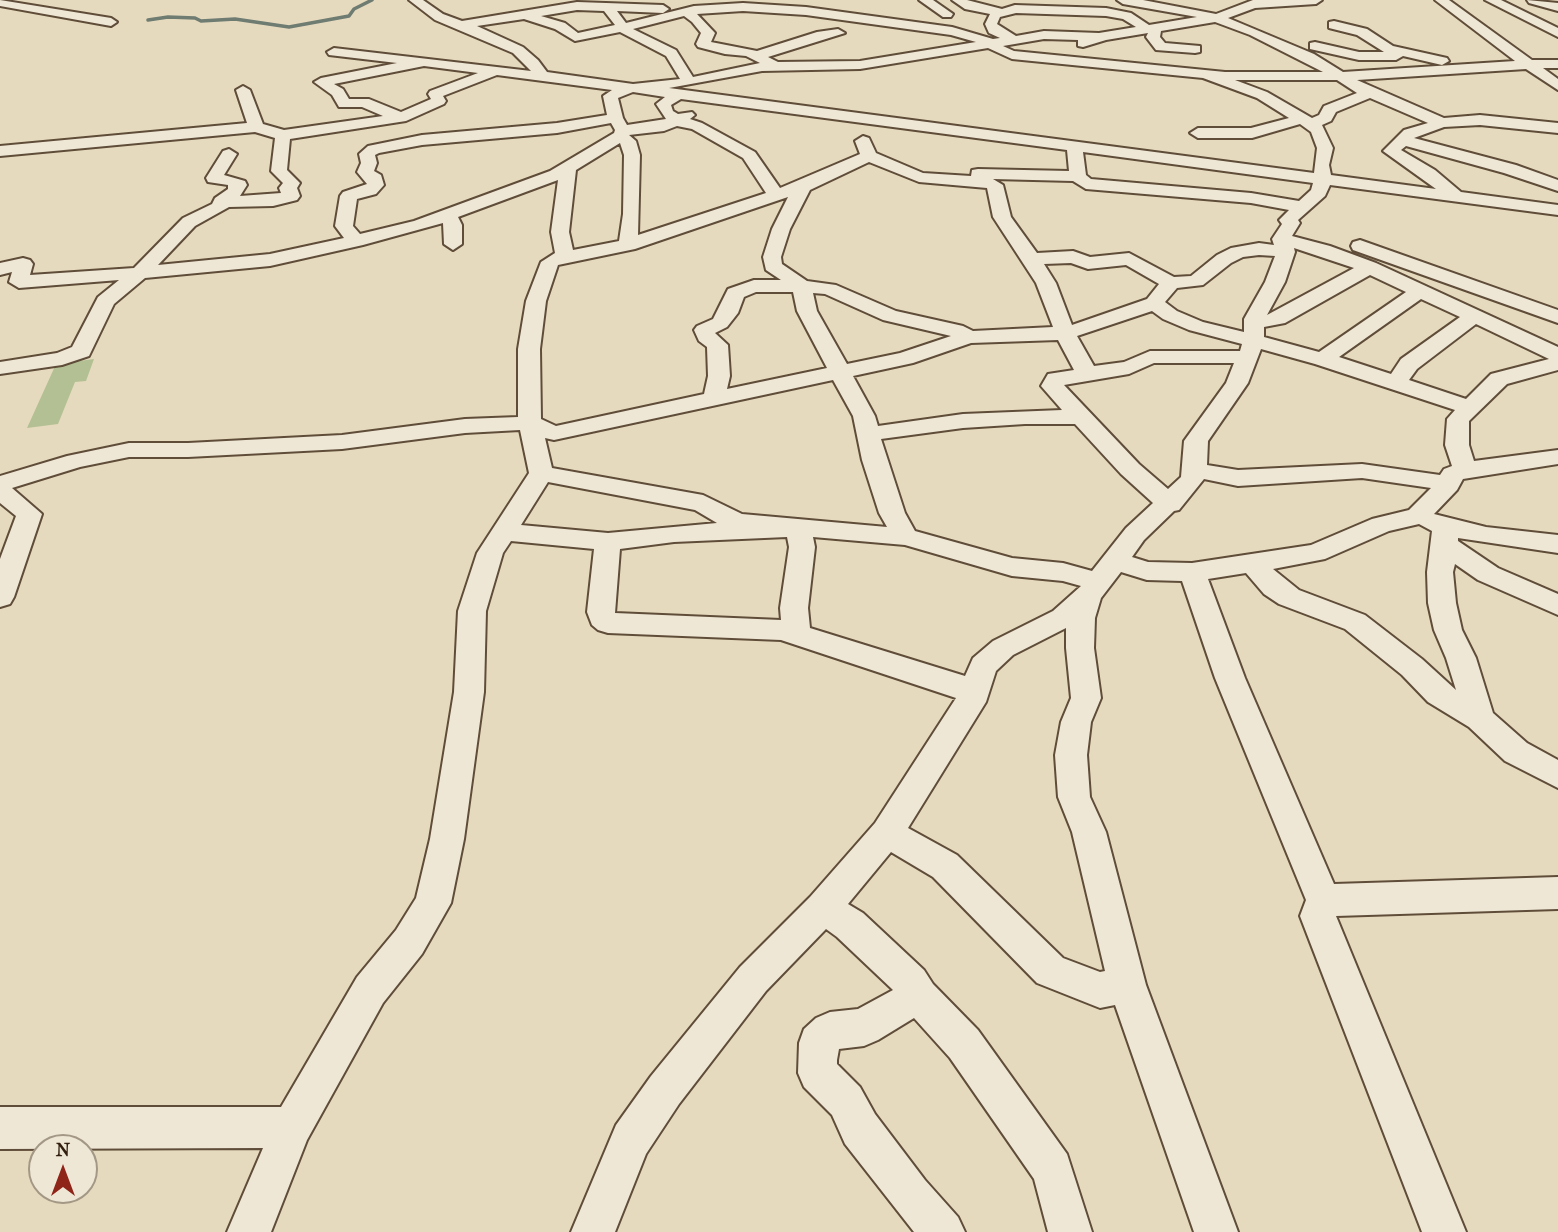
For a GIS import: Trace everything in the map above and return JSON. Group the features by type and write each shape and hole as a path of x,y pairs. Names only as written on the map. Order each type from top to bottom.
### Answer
{"street":[{"path":"415,0 439,17 518,50 533,63 542,76"},
{"path":"925,0 947,14"},
{"path":"1123,0 1217,18 1312,54 1337,75 1370,93 1442,123"},
{"path":"1236,0 1254,4"},
{"path":"1030,57 1037,44 1081,43 1099,37 1153,30 1217,18 1254,4 1271,1 1316,0"},
{"path":"1312,54 1334,26 1326,0"},
{"path":"1441,0 1558,86"},
{"path":"1491,0 1558,33"},
{"path":"1533,0 1558,7"},
{"path":"0,2 111,22"},
{"path":"929,29 960,2 1000,12"},
{"path":"462,26 577,6 690,12 743,7 839,14 952,31 992,43 1003,52 1030,57 1205,74 1265,77 1337,75 1558,64"},
{"path":"608,7 624,29 671,52 689,82"},
{"path":"839,14 874,7"},
{"path":"1015,40 1000,35 992,27 995,15 1015,9 1109,12 1127,16 1153,30"},
{"path":"522,15 560,26 575,37 624,29 690,12"},
{"path":"690,12 709,33 704,44"},
{"path":"889,23 915,12"},
{"path":"756,56 817,36 842,38 839,14"},
{"path":"1334,26 1362,32 1385,47 1438,60 1456,69"},
{"path":"1153,30 1153,37 1161,47 1199,41"},
{"path":"628,245 632,215 632,155 628,141 619,128 610,96 624,89 689,82 746,69 775,66 844,67 1059,34 1099,37"},
{"path":"1231,38 1270,39"},
{"path":"664,48 704,44 756,56 775,66"},
{"path":"334,52 542,76 878,121 968,143 1074,145 1558,210"},
{"path":"867,52 893,59"},
{"path":"1280,60 1312,54 1406,54"},
{"path":"421,63 321,82 338,92 344,104 364,102 401,118 422,140"},
{"path":"0,151 256,127 283,135 401,118 439,101 435,94 495,71"},
{"path":"1205,74 1262,95 1318,130 1325,148 1321,165 1335,181"},
{"path":"243,90 256,127"},
{"path":"1198,133 1252,133 1326,118 1329,108 1370,93"},
{"path":"676,96 663,104 667,113 678,121 696,126 749,155 776,195"},
{"path":"356,241 344,226 349,196 370,190 376,185 375,179 365,172 369,163 367,154 380,147 422,140 558,128 655,128 678,121 686,115 735,112 762,107"},
{"path":"1032,259 1073,257 1088,263 1129,259 1171,283 1196,281 1224,259 1238,252 1259,249 1290,229 1319,192 1383,155 1410,133 1442,123 1480,120 1558,128"},
{"path":"869,156 863,138 878,121"},
{"path":"0,269 23,264 19,282 140,273 270,260 356,241 448,215 568,168 619,128"},
{"path":"221,202 273,201 290,195 288,188 292,183 279,171 283,135"},
{"path":"968,143 970,165 979,177 995,185 1002,217 1046,284 1065,333 1087,374"},
{"path":"1074,145 1078,176 1086,184 1251,198 1290,229 1323,250 1369,267 1558,355"},
{"path":"0,368 62,359 81,351 105,301 140,273 189,222 221,206 221,202 235,192 239,185 233,181 214,178 229,154"},
{"path":"1383,155 1510,169 1558,186"},
{"path":"1383,155 1429,174 1455,196"},
{"path":"249,1232 292,1127 370,990 409,942 433,903 447,839 469,692 472,611 490,554 541,474 530,423 529,349 537,301 550,262 628,245 804,186 869,156 919,177 945,181 1029,173 1078,176"},
{"path":"565,257 560,232 568,168"},
{"path":"804,186 784,221 772,257 773,267 802,286 807,311 864,416 892,513 906,537"},
{"path":"448,215 453,225 453,244"},
{"path":"1290,229 1558,317"},
{"path":"593,1232 631,1140 665,1090 753,979 823,908 887,833 975,694 983,666 1003,648 1063,618 1100,579 1135,534 1192,480 1196,441 1237,383 1275,282 1290,229"},
{"path":"1170,503 1130,469 1052,386 1056,379 1129,368 1150,357 1252,339 1268,321 1278,319 1369,267"},
{"path":"0,484 75,461 129,450 188,450 342,442 465,426 530,423 554,433 905,358 970,337 1065,333 1154,303 1171,283"},
{"path":"714,398 719,376 717,345 706,337 704,330 720,323 728,313 735,293 754,286 829,289 890,316 956,330 970,337"},
{"path":"1323,359 1356,333 1420,291"},
{"path":"1154,303 1170,315 1196,326 1323,359 1472,408"},
{"path":"890,316 905,358"},
{"path":"1396,382 1409,364 1473,317"},
{"path":"541,474 702,503 722,516 740,522 906,537 1012,567 1100,579 1147,571 1192,572 1253,565 1316,553 1381,525 1418,516 1457,477 1458,419 1499,379 1558,363"},
{"path":"868,434 963,421 1084,417"},
{"path":"1195,470 1238,478 1362,471 1423,478 1457,477 1558,457"},
{"path":"0,495 7,495 29,514 0,597"},
{"path":"1418,516 1488,574 1558,605"},
{"path":"505,532 608,542 674,534 799,528"},
{"path":"797,634 794,608 803,547 799,528"},
{"path":"1445,536 1558,544"},
{"path":"1445,536 1440,572 1442,603 1448,630 1461,658 1480,719"},
{"path":"608,542 601,612 602,618 608,623 781,630 954,684 975,694"},
{"path":"1253,565 1274,587 1289,597 1355,622 1412,667 1439,694 1480,719 1516,752 1558,775"},
{"path":"1192,572 1230,678 1324,900 1318,916 1444,1232"},
{"path":"1100,579 1081,618 1080,648 1086,698 1076,722 1071,755 1074,797 1088,832 1128,985 1156,1071 1216,1232"},
{"path":"887,833 945,866 1051,971 1100,990 1128,985"},
{"path":"1324,900 1558,893"},
{"path":"823,908 850,925 911,982 920,997 964,1044 1052,1169 1070,1232"},
{"path":"920,997 897,1006 864,1027 830,1031 818,1043 818,1073 846,1101 860,1129 943,1232"},
{"path":"0,1128 292,1127"}],"green space":[{"path":"94,359 86,381 75,382 58,424 27,428 56,364"}],"waterway":[{"path":"148,20 168,17 195,18 201,21 235,19 289,27 349,16 354,9 372,0"}]}
